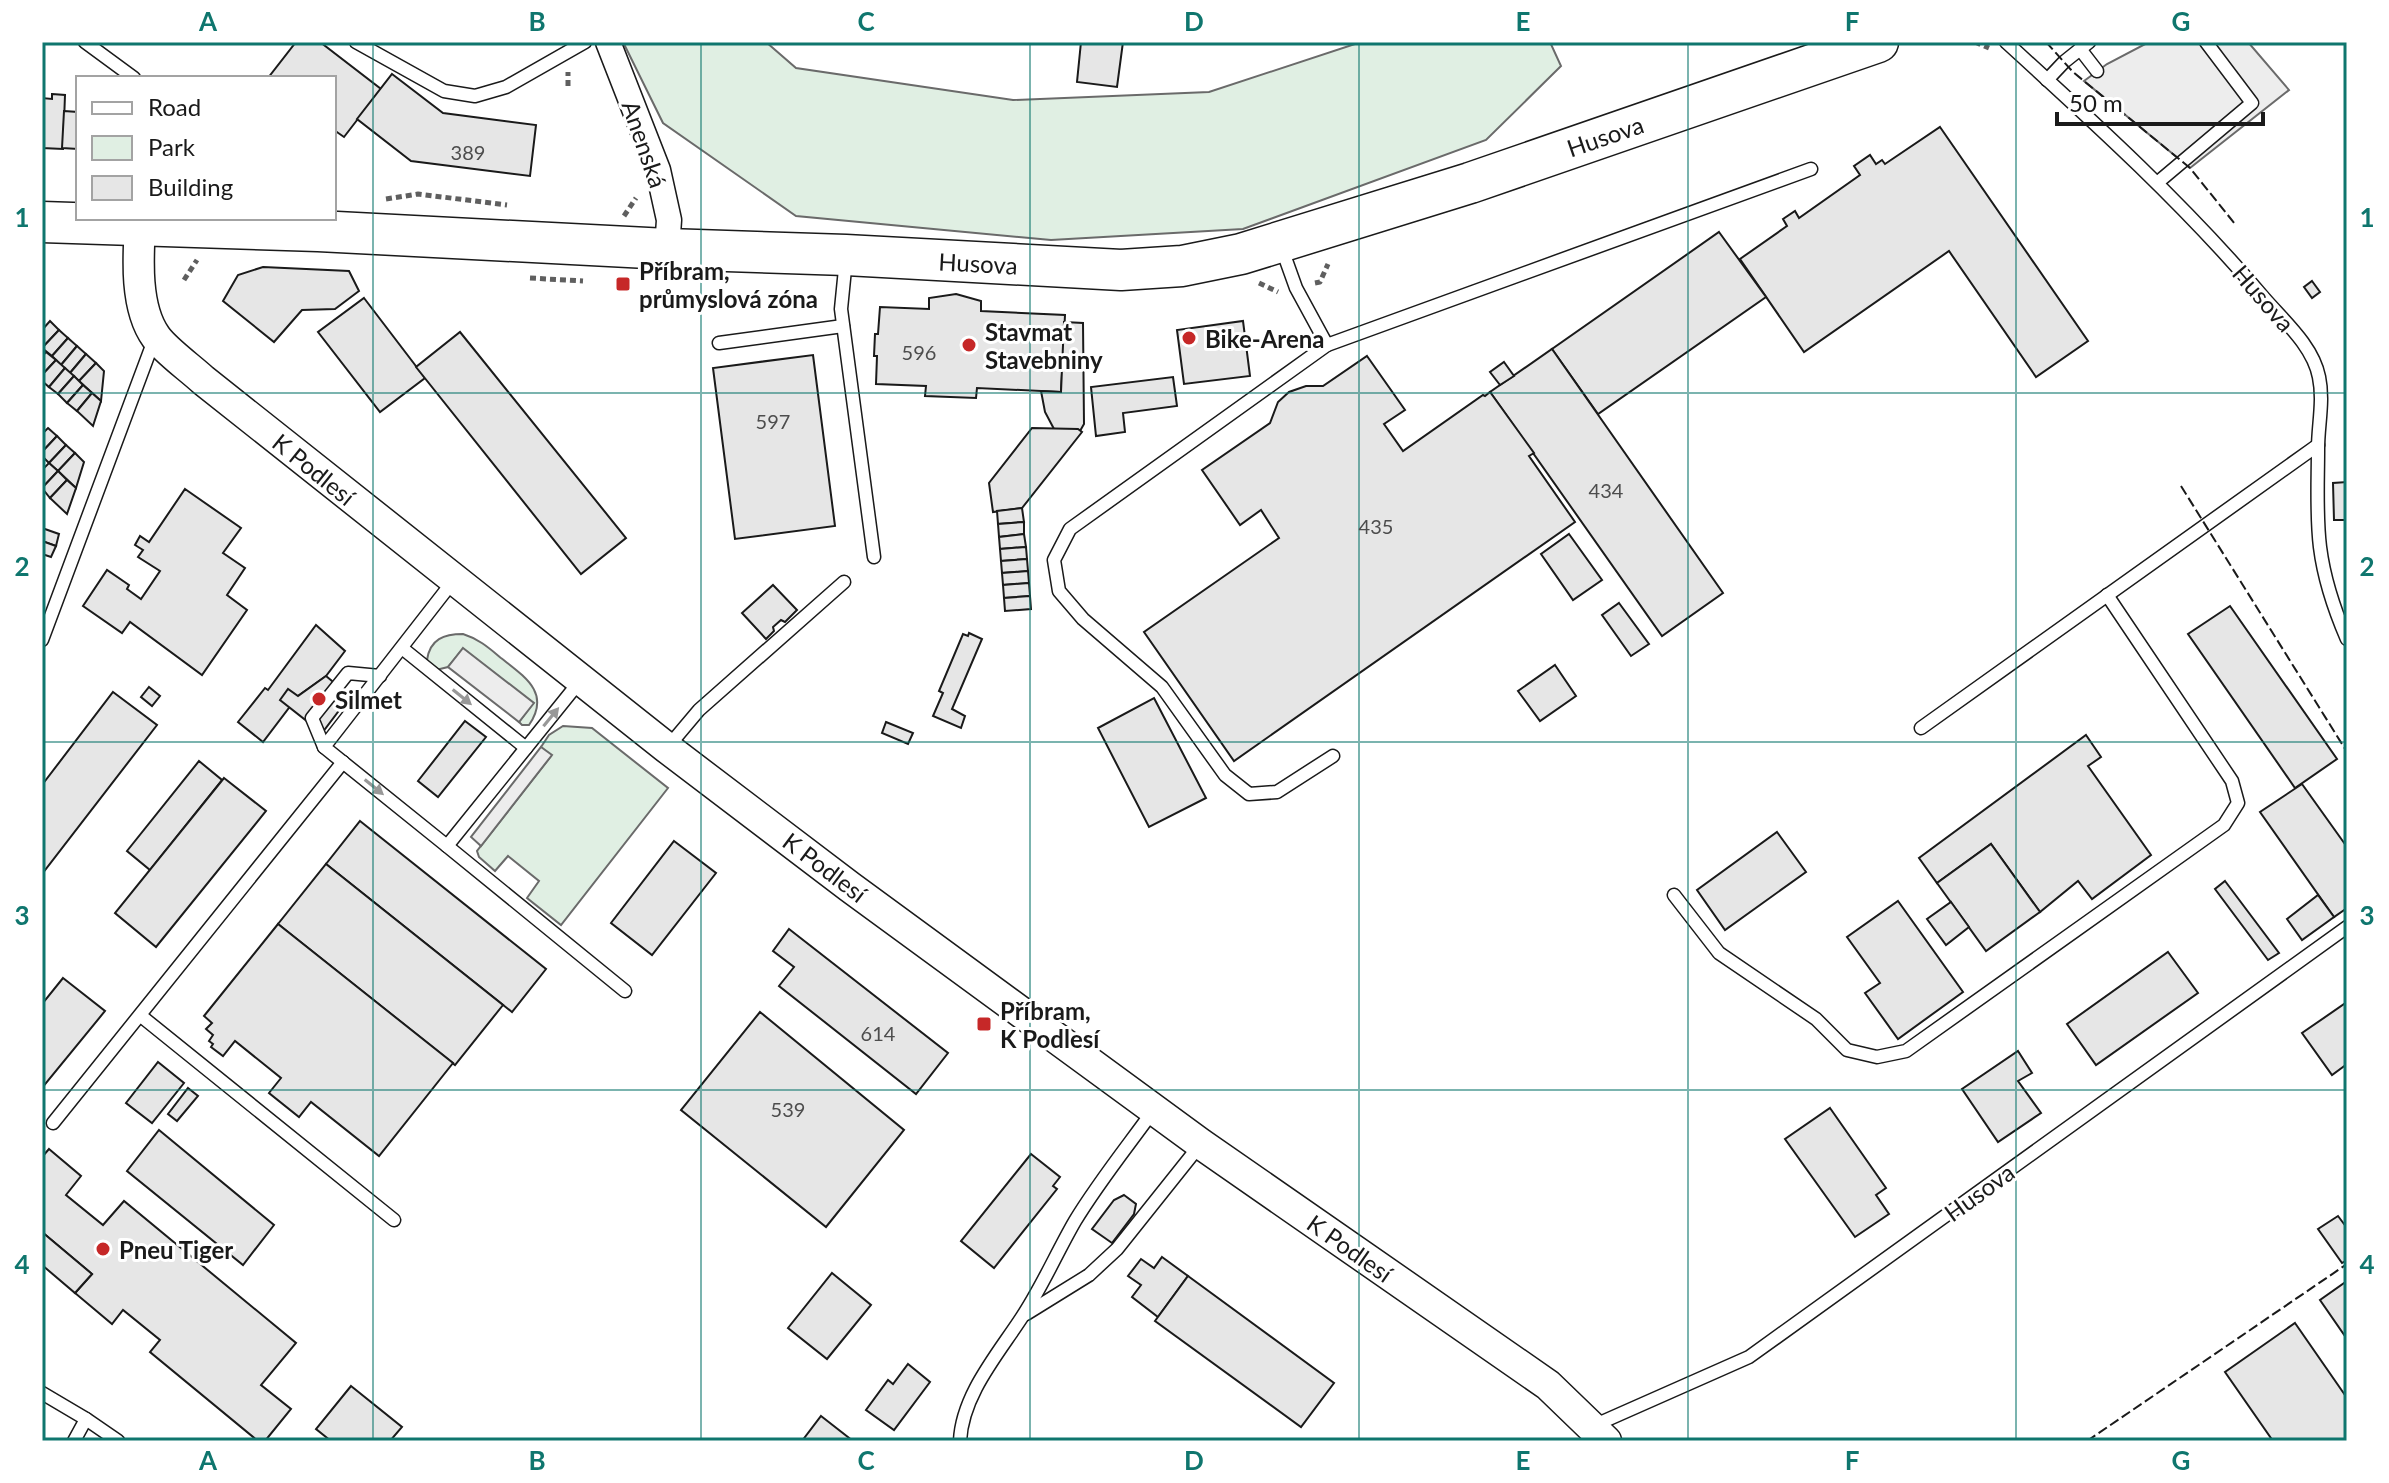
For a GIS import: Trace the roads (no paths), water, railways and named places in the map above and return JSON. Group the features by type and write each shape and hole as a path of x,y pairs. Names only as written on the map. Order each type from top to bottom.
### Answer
{"main road":[{"name":"Husova","path":"42,222 313,225 667,249 1121,270 1182,266 1241,254 1470,183 1876,42"}],"street":[{"name":"Anenská","path":"608,42 658,170 669,220 667,249"},
{"name":"K Podlesí","path":"140,224 138,275 144,308 156,337 203,380 667,748 863,896 1201,1144 1548,1385 1600,1434"}],"lane":[{"path":"85,42 131,76"},
{"path":"356,42 444,91 475,96 506,87 585,42"},
{"name":"Husova","path":"2006,42 2157,183 2222,249 2303,343 2319,375 2320,545 2332,604 2347,639"},
{"path":"2157,183 2252,103 2206,42"},
{"path":"2047,80 2084,46 2097,71"},
{"path":"1333,756 1277,792 1249,794 1225,775 1162,687 1083,619 1059,591 1054,560 1070,529 1327,345 1811,169"},
{"path":"1280,242 1296,288 1327,345"},
{"path":"846,255 841,309 874,557"},
{"path":"719,343 843,326"},
{"path":"42,640 156,337"},
{"path":"1921,728 2318,445"},
{"path":"324,747 454,580"},
{"path":"667,748 699,710 844,582"},
{"path":"1674,895 1719,953 1816,1019 1847,1050 1877,1057 1906,1051 2224,825 2238,803 2232,781 2107,595"},
{"path":"402,648 526,748"},
{"path":"380,676 348,673 312,718 324,747 625,991"},
{"path":"447,846 581,679"},
{"path":"53,1123 343,762"},
{"name":"Husova","path":"1600,1434 1749,1357 2347,927"},
{"path":"141,1016 394,1220"},
{"path":"960,1441 960,1431 972,1397 988,1365 1023,1316 1077,1219 1154,1109"},
{"path":"1023,1316 1089,1275 1117,1249 1201,1144"},
{"path":"42,1393 118,1441"},
{"path":"74,1441 86,1419"}],"place":[{"name":"Příbram, průmyslová zóna","path":"623,284"},
{"name":"Bike-Arena","path":"1189,338"},
{"name":"Stavmat Stavebniny","path":"969,345"},
{"name":"Silmet","path":"319,699"},
{"name":"Příbram, K Podlesí","path":"984,1024"},
{"name":"Pneu Tiger","path":"103,1249"}]}
